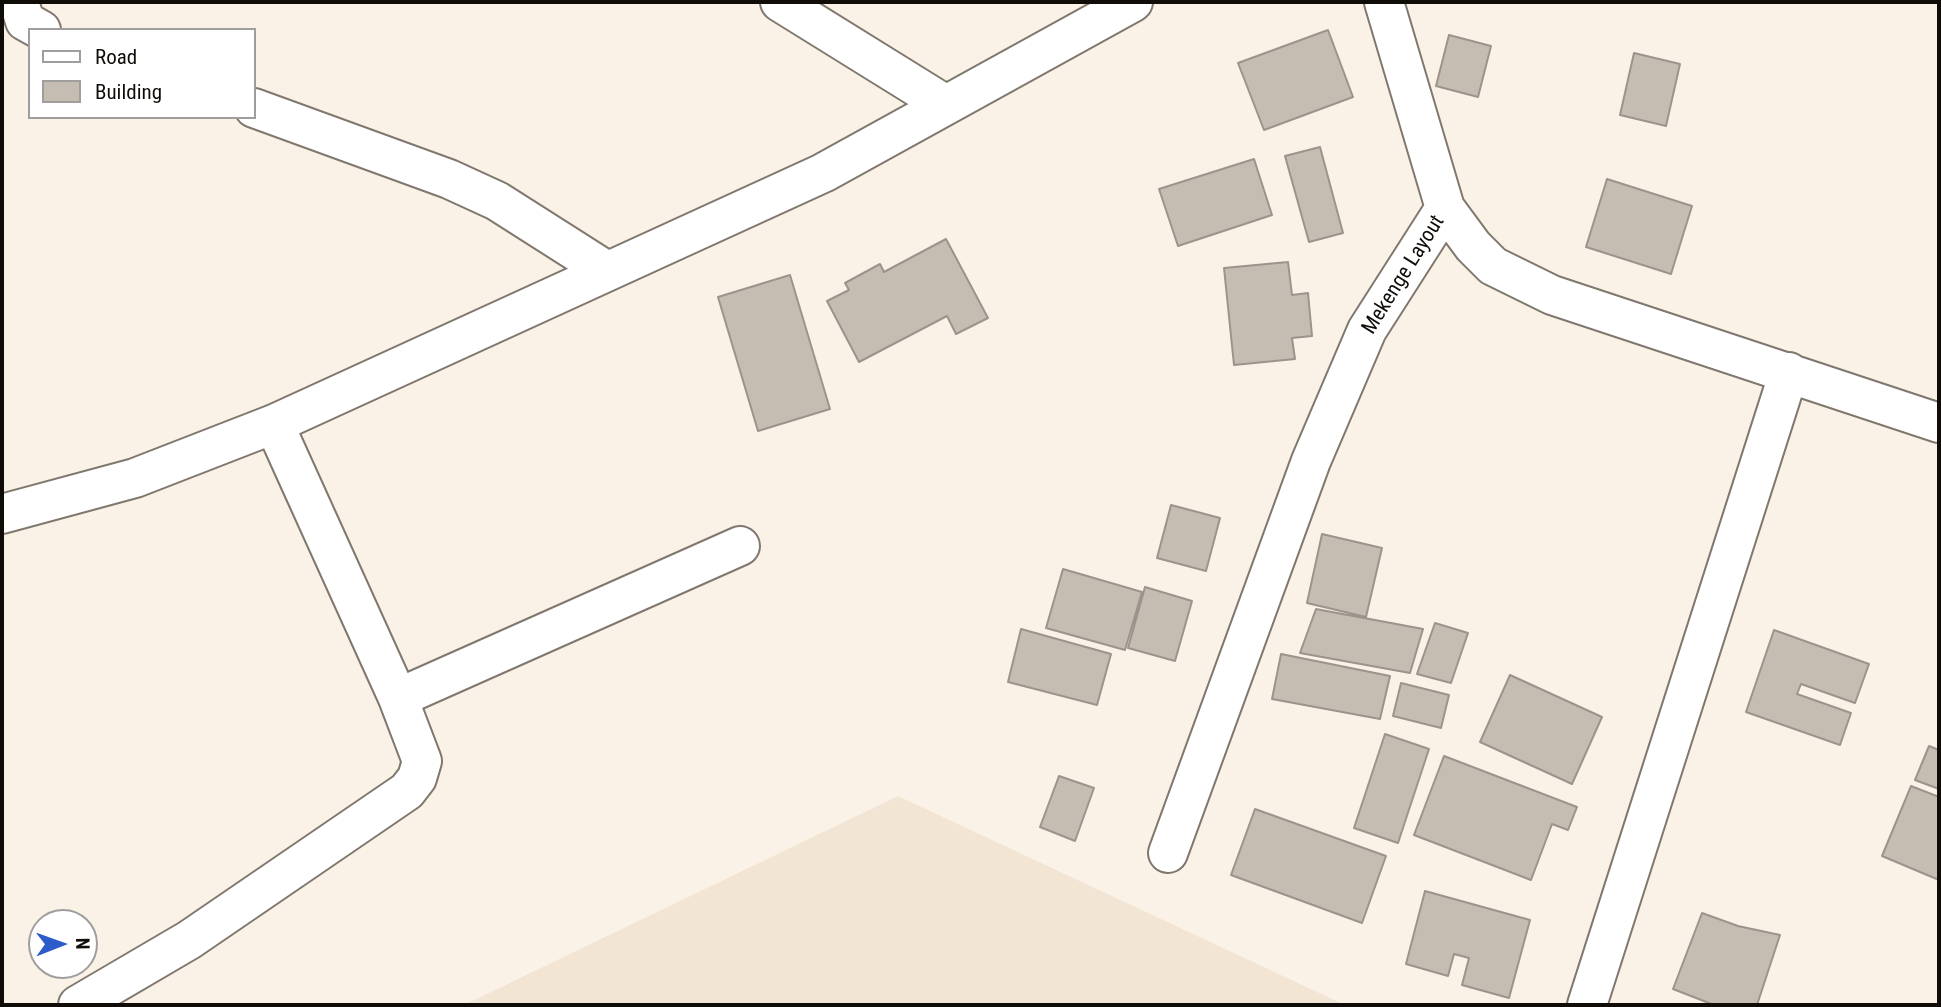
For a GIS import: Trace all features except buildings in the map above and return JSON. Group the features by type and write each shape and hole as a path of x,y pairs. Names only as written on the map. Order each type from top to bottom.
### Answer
{"street":[{"path":"19,2 25,21 37,28"},
{"path":"780,2 946,105"},
{"path":"2,514 135,478 274,424 822,173 1133,2"},
{"path":"1384,2 1445,208"},
{"path":"256,109 449,179 497,201 607,271"},
{"name":"Mekenge Layout","path":"1168,853 1311,461 1367,330 1445,208 1493,266 1552,295 1939,423"},
{"path":"1587,1005 1789,372"},
{"path":"78,1005 188,940 407,791 417,778 422,761 398,698 274,424"},
{"path":"398,698 740,546"}],"shaded area":[{"path":"898,796 1345,1005 464,1005"}]}
